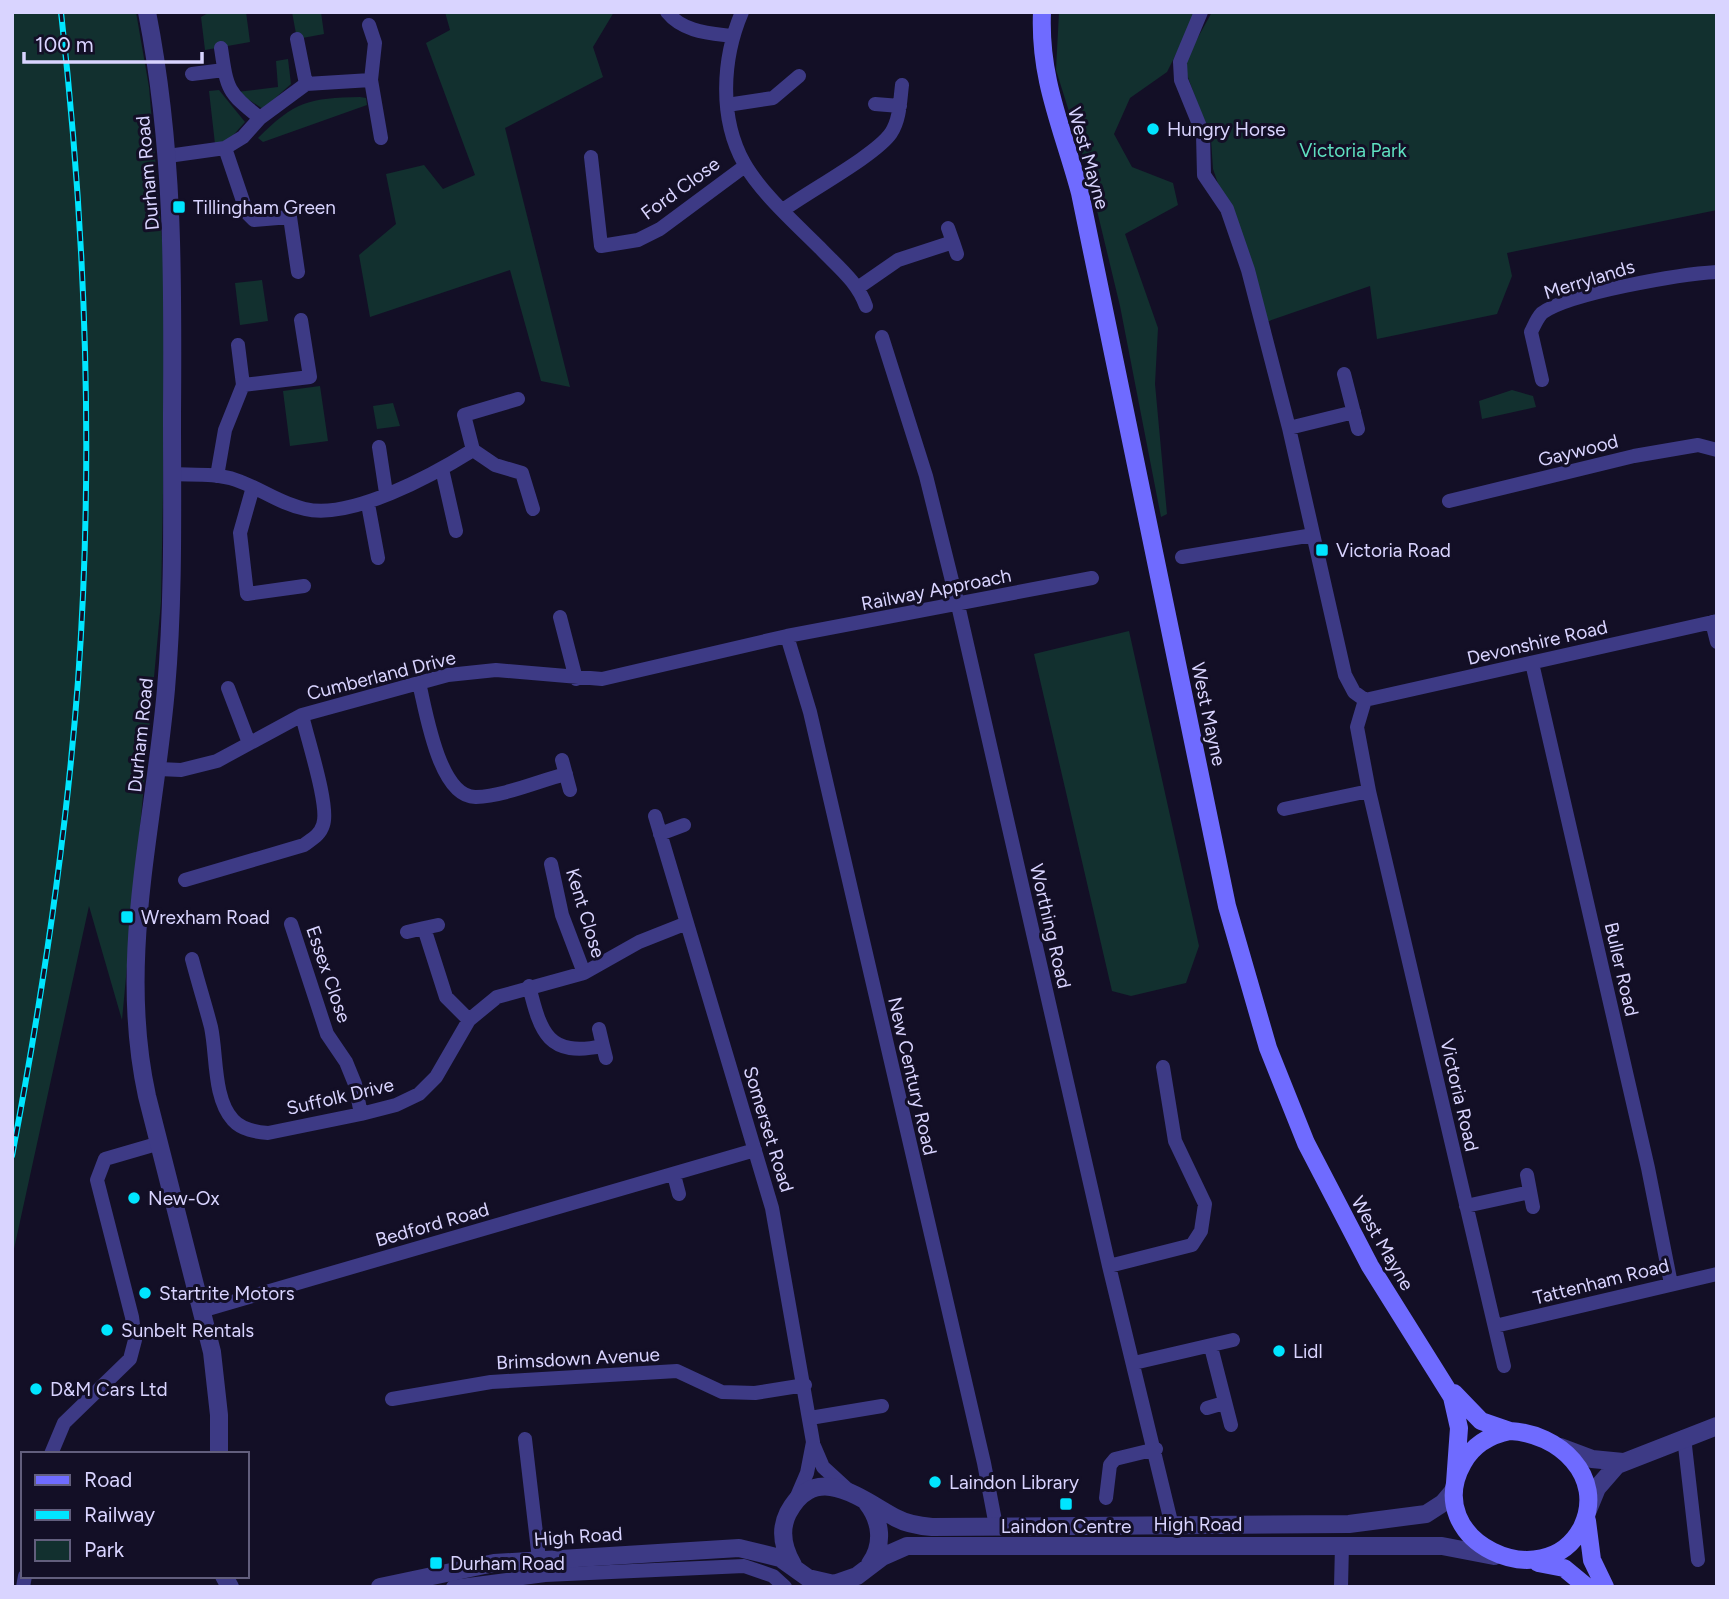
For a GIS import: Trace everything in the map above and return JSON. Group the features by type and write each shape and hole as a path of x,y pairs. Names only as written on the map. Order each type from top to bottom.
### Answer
{"main road":[{"name":"West Mayne","path":"1042,12 1042,54 1049,96 1080,193 1224,894 1246,978 1288,1101 1326,1184 1370,1266 1447,1385 1481,1421 1510,1431"},
{"name":"West Mayne","path":"1447,1385 1459,1428 1455,1486"},
{"path":"1587,1587 1564,1568 1494,1556 1472,1540 1463,1529 1456,1508 1455,1486 1459,1470 1473,1449 1489,1437 1510,1431 1535,1434 1570,1455 1583,1475 1591,1560 1605,1587"},
{"path":"1531,1563 1562,1553 1573,1542 1587,1514"}],"street":[{"name":"Durham Road","path":"147,12 168,156 175,302 170,617 159,769 133,976 138,1056 201,1311 217,1390 219,1452"},
{"path":"667,12 674,21 685,27 732,36"},
{"path":"742,12 732,36 727,61 727,105 735,143 745,166 783,210 859,287 866,306"},
{"path":"1201,12 1180,62 1181,80 1203,134 1204,175 1227,209 1248,270 1289,428 1345,676 1354,692 1365,700"},
{"path":"369,25 375,43 371,80 381,138"},
{"path":"297,39 306,84"},
{"path":"220,48 233,97 260,118"},
{"path":"192,74 224,69"},
{"path":"727,105 773,98 799,76"},
{"path":"168,156 225,148 306,84 371,80"},
{"path":"783,210 876,149 891,134 900,106 902,85"},
{"path":"875,104 900,106"},
{"path":"225,148 247,213 254,220 290,217 298,272"},
{"name":"Ford Close","path":"591,157 601,246 638,240 660,229 745,166"},
{"path":"859,287 898,260 953,241"},
{"name":"Merrylands","path":"1542,380 1531,332 1540,315 1556,306 1640,283 1683,274 1717,272"},
{"path":"243,385 310,377 301,320"},
{"name":"Worthing Road","path":"883,337 926,476 958,605 1109,1266 1156,1448 1172,1526"},
{"path":"217,476 226,430 243,385 238,345"},
{"path":"1344,374 1358,429"},
{"path":"518,399 464,415 473,450 495,465 522,473 533,509"},
{"path":"1289,428 1354,412"},
{"name":"Gaywood","path":"1449,501 1634,456 1698,445 1717,450"},
{"path":"379,447 386,493"},
{"path":"172,474 217,476 253,487 286,504 317,511 368,504 386,493 442,470 473,450"},
{"path":"442,470 456,531"},
{"path":"253,487 240,533 247,594 304,586"},
{"path":"368,504 378,558"},
{"path":"1182,557 1313,535"},
{"name":"Railway Approach","path":"788,636 1092,578"},
{"path":"560,617 576,679"},
{"path":"1714,621 1717,642"},
{"name":"Devonshire Road","path":"1365,700 1714,621"},
{"name":"Cumberland Drive","path":"159,769 197,768 234,753 302,715 448,675 496,670 576,679 602,679 788,636"},
{"name":"New Century Road","path":"788,636 810,712 984,1462 996,1526"},
{"name":"Buller Road","path":"1532,663 1645,1155 1671,1284"},
{"path":"419,682 441,763 448,780 457,790 474,797 564,767 570,790"},
{"path":"228,688 249,743"},
{"name":"Victoria Road","path":"1365,700 1357,727 1369,791 1504,1366"},
{"path":"185,880 304,845 320,834 325,822 324,806 302,715"},
{"path":"1284,809 1369,791"},
{"name":"Somerset Road","path":"655,816 755,1150 782,1250 813,1442 823,1467 847,1489"},
{"path":"660,834 684,825"},
{"name":"Kent Close","path":"551,864 562,915 584,973"},
{"name":"Suffolk Drive","path":"192,959 215,1047 221,1095 233,1121 252,1132 268,1133 396,1105 419,1094 436,1077 469,1020 497,997 584,973 639,942 687,923"},
{"name":"Essex Close","path":"291,924 327,1034 346,1062 355,1084 361,1114"},
{"path":"407,932 431,926 446,997 469,1020"},
{"path":"529,986 544,1034 555,1045 571,1051 604,1052 599,1029"},
{"path":"1109,1266 1192,1245 1201,1231 1205,1204 1175,1141 1163,1067"},
{"path":"52,1452 64,1423 130,1359 135,1340 132,1317 97,1180 99,1169 105,1159 160,1143"},
{"name":"Bedford Road","path":"201,1311 755,1150"},
{"path":"674,1175 680,1194"},
{"path":"1466,1206 1532,1199 1527,1175"},
{"name":"Tattenham Road","path":"1495,1326 1717,1274"},
{"path":"1135,1363 1233,1340"},
{"path":"1211,1347 1231,1425"},
{"name":"Brimsdown Avenue","path":"392,1399 491,1382 677,1371 722,1392 755,1393 805,1385"},
{"path":"1207,1408 1224,1403"},
{"path":"810,1418 882,1406"},
{"path":"1587,1514 1604,1478 1623,1462 1717,1426"},
{"path":"1684,1437 1698,1560"},
{"path":"525,1439 539,1559"},
{"name":"Somerset Road","path":"793,1504 807,1473 813,1442"},
{"path":"1559,1446 1592,1460 1623,1462"},
{"path":"1102,1489 1115,1459 1156,1448"},
{"name":"High Road","path":"847,1489 913,1524 1172,1526 1323,1525 1412,1517 1433,1511 1455,1486"},
{"path":"803,1576 783,1544 783,1525 793,1504 817,1489 847,1489"},
{"path":"854,1587 874,1558 880,1537 878,1523 864,1500"},
{"name":"High Road","path":"739,1548 773,1537 783,1525"},
{"path":"1341,1587 1342,1545"},
{"name":"High Road","path":"380,1587 471,1567 539,1559 739,1548 770,1554 803,1576 834,1584 846,1582 890,1552 907,1546 1442,1546 1494,1556"},
{"path":"453,1587 545,1575 744,1566 773,1576 785,1587"}],"green space":[{"path":"12,12 136,12 149,87 164,263 164,439 161,602 122,1020 89,906 12,1258"},
{"path":"210,12 246,12 250,42 205,50 201,17"},
{"path":"292,12 321,12 324,34 297,39"},
{"path":"445,12 614,12 593,47 603,77 505,128 570,387 541,381 510,270 370,317 359,255 396,224 386,174 424,165 443,189 475,175 426,43 450,30"},
{"path":"1059,12 1197,12 1167,72 1130,98 1114,134 1132,167 1173,183 1178,205 1125,234 1158,328 1155,384 1167,514 1161,517 1120,306 1087,169 1056,70"},
{"name":"Victoria Park","path":"1212,12 1717,12 1717,210 1507,253 1512,276 1497,314 1377,339 1370,286 1266,322 1213,169 1211,140 1186,72 1186,59"},
{"path":"288,59 291,84 263,109 237,92 278,87 276,61"},
{"path":"219,90 245,122 229,140 215,144 209,91"},
{"path":"366,98 367,105 263,142 258,138 282,116 304,104"},
{"path":"262,280 268,321 240,325 235,283"},
{"path":"320,386 328,441 290,446 283,391"},
{"path":"1512,390 1533,396 1536,407 1482,419 1479,401"},
{"path":"393,403 400,426 377,429 373,406"},
{"path":"1129,631 1199,946 1186,983 1131,996 1112,991 1034,654"}],"railway":[{"path":"12,1156 43,979 60,860 73,741 83,598 86,430 82,263 61,12"}],"place":[{"name":"Hungry Horse","path":"1153,129"},
{"name":"Tillingham Green","path":"179,207"},
{"name":"Victoria Road","path":"1322,550"},
{"name":"Wrexham Road","path":"127,917"},
{"name":"New-Ox","path":"134,1198"},
{"name":"Startrite Motors","path":"145,1293"},
{"name":"Sunbelt Rentals","path":"107,1330"},
{"name":"Lidl","path":"1279,1351"},
{"name":"D&M Cars Ltd","path":"36,1389"},
{"name":"Laindon Library","path":"935,1482"},
{"name":"Laindon Centre","path":"1066,1504"},
{"name":"Durham Road","path":"436,1563"}]}
